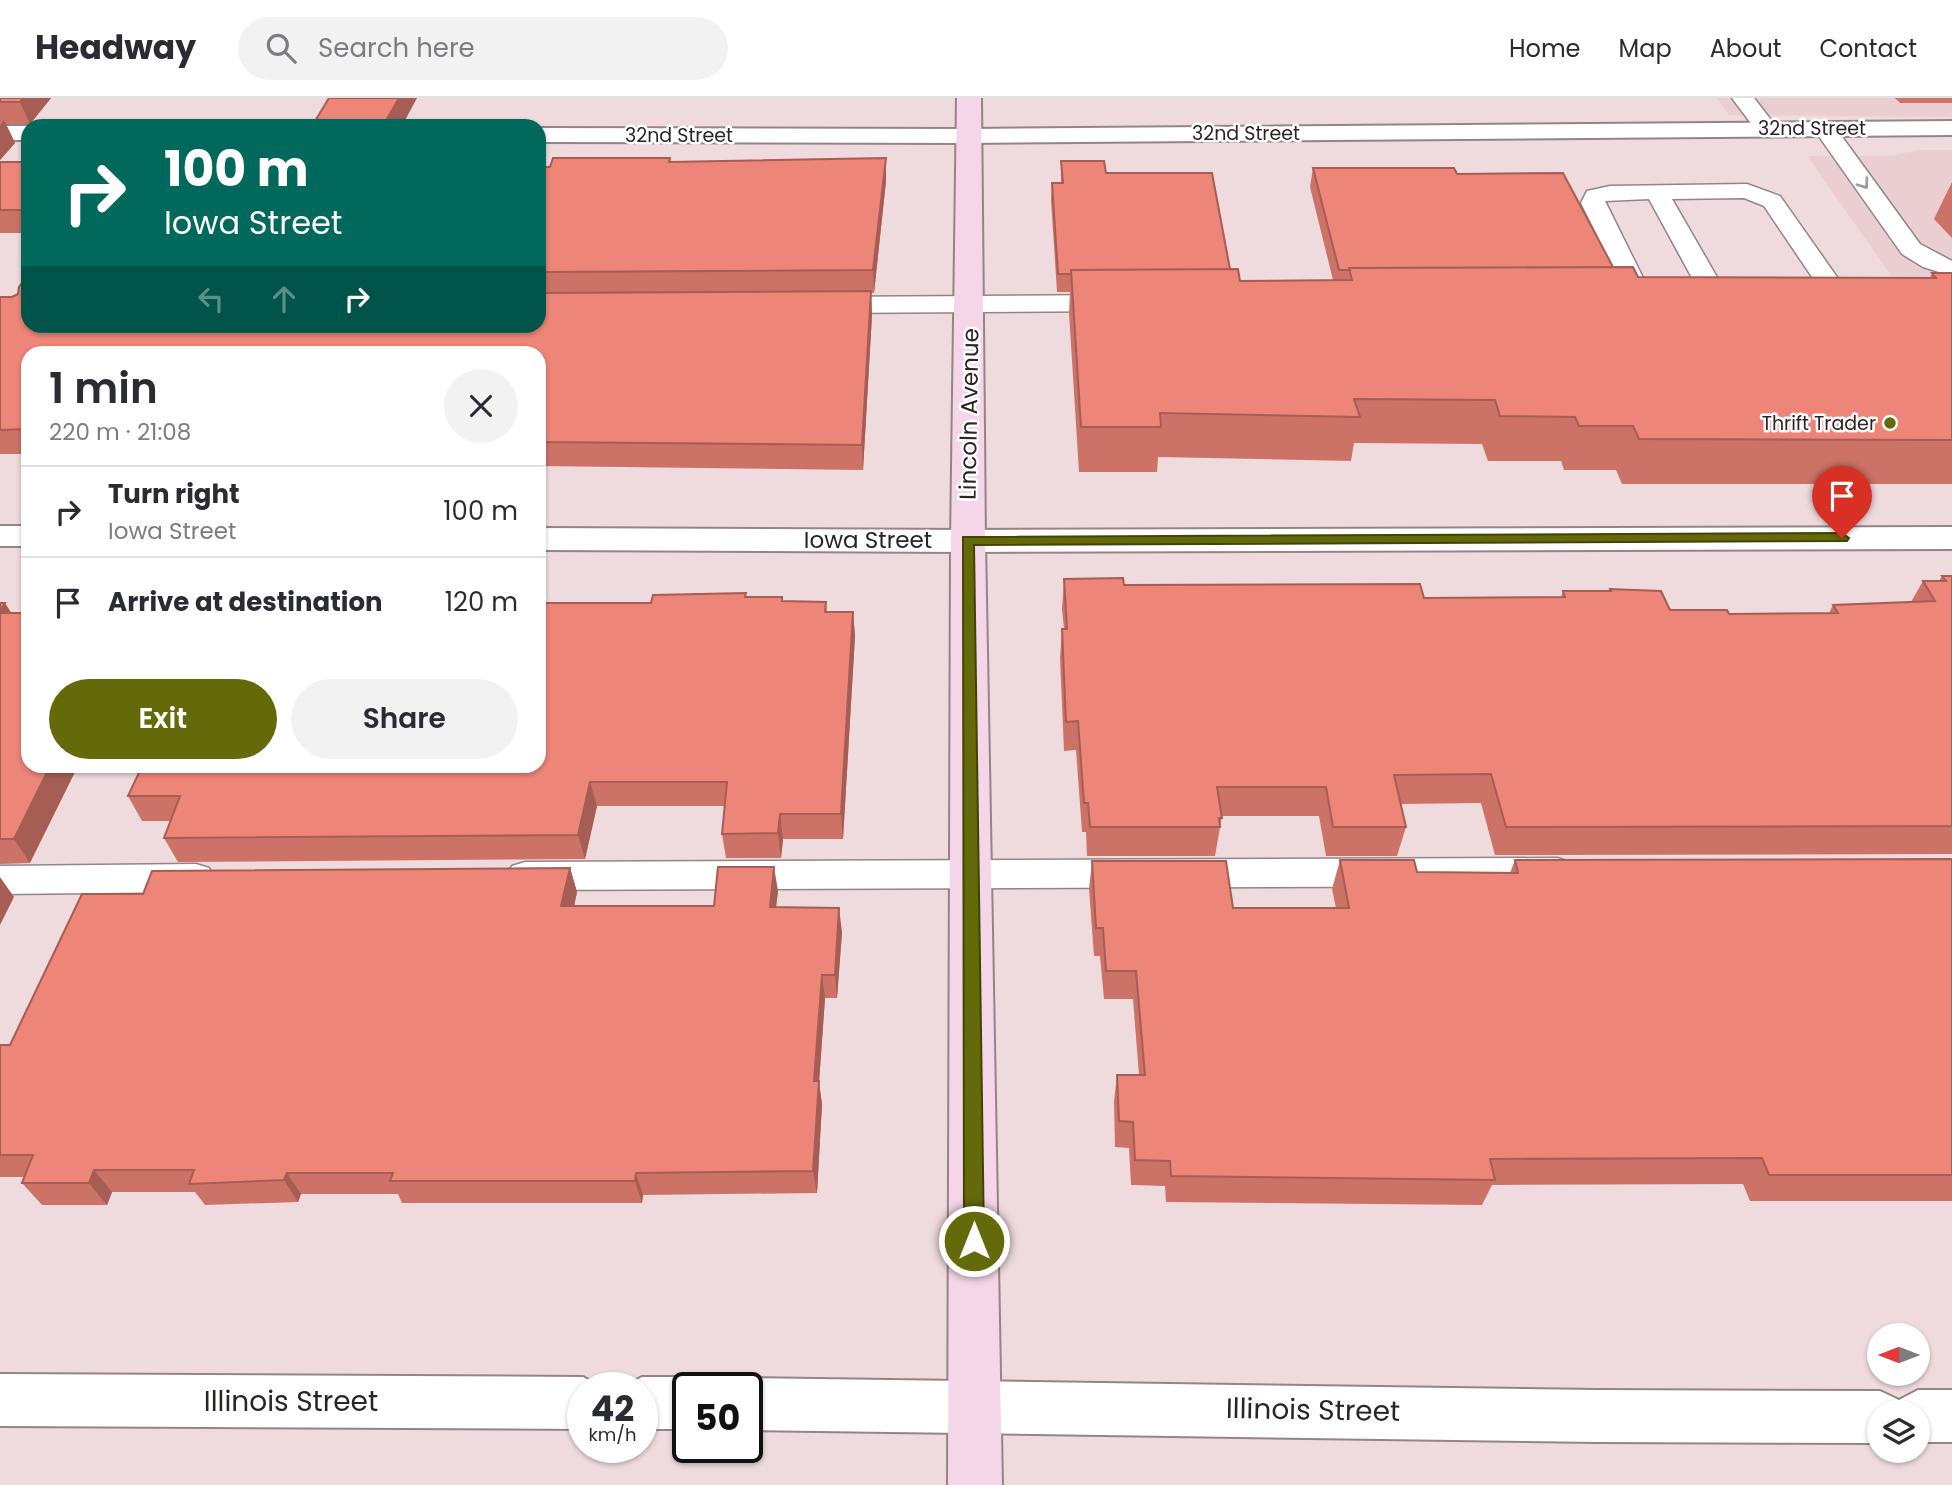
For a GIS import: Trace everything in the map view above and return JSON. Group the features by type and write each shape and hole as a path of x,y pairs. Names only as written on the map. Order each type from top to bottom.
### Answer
{"main road":[{"name":"Lincoln Avenue","path":"969,98 968,541 975,1485"}],"street":[{"name":"32nd Street","path":"546,135 969,136 1952,128"},
{"path":"0,133 21,133"},
{"path":"0,536 21,536"},
{"name":"Iowa Street","path":"546,538 968,541 1952,537"},
{"name":"Illinois Street","path":"0,1400 567,1403"},
{"name":"Illinois Street","path":"763,1404 1742,1418 1867,1417"},
{"path":"1930,1416 1952,1416"}],"lane":[{"path":"1742,98 1767,129"},
{"path":"1824,128 1911,249 1932,262 1952,269"},
{"path":"1640,298 1593,203 1595,196 1656,192 1747,191 1761,194 1772,201 1850,297 1811,298"},
{"path":"1656,192 1716,298"},
{"path":"1612,298 1743,298"},
{"path":"803,306 1138,303"},
{"path":"486,876 1593,872"},
{"path":"0,880 236,878"}],"shaded area":[{"path":"1717,98 1952,98 1952,117 1729,115"},
{"path":"1917,150 1952,150 1952,294 1905,295 1807,156 1891,156"}],"building":[{"path":"0,98 23,98 20,102 0,102"},
{"path":"329,98 399,98 387,119 316,119"},
{"path":"553,158 670,158 669,162 886,158 873,270 546,272 546,167 550,167"},
{"path":"1061,161 1104,161 1106,173 1212,173 1230,269 1071,270 1071,274 1058,274 1052,183 1063,183"},
{"path":"0,162 21,162 21,210 0,210"},
{"path":"1313,168 1454,168 1457,174 1563,173 1613,267 1339,270"},
{"path":"1633,267 1638,277 1936,278 1932,273 1952,273 1952,440 1639,439 1633,426 1579,426 1575,417 1500,416 1495,400 1354,399 1360,417 1160,413 1161,427 1081,427 1071,270 1238,269 1240,281 1352,280 1349,268"},
{"path":"21,284 21,333 546,333 546,293 871,291 862,445 546,442 546,346 21,346 21,429 0,430 0,297 18,294"},
{"path":"1942,576 1952,576 1952,826 1506,827 1491,774 1394,775 1406,827 1333,827 1326,787 1217,787 1222,818 1219,818 1220,827 1090,827 1088,803 1084,803 1078,721 1066,722 1062,629 1067,629 1064,579 1123,578 1124,585 1420,584 1424,598 1565,597 1563,591 1611,591 1610,589 1661,591 1670,610 1727,610 1729,614 1838,613 1833,605 1935,601 1923,581 1946,581"},
{"path":"746,593 745,597 782,597 782,601 826,602 825,612 853,612 841,814 780,814 778,833 722,834 727,782 590,782 578,835 164,838 180,796 128,796 139,773 546,773 546,603 651,603 653,595"},
{"path":"0,613 21,613 21,773 47,773 14,839 0,839"},
{"path":"1952,859 1952,1175 1769,1175 1762,1158 1490,1159 1495,1180 1171,1176 1170,1161 1135,1160 1133,1122 1119,1121 1117,1075 1145,1075 1136,971 1106,971 1103,928 1096,928 1092,861 1226,861 1233,908 1349,908 1340,860 1414,860 1417,872 1518,873 1515,860"},
{"path":"718,867 774,867 770,907 839,908 835,975 822,975 814,1081 819,1081 813,1171 636,1173 635,1181 390,1181 393,1173 287,1173 284,1180 189,1184 194,1170 94,1170 89,1183 22,1183 33,1155 0,1155 0,1045 10,1045 82,894 143,894 152,871 570,868 561,906 714,906"}],"place":[{"name":"Thrift Trader","path":"1890,423"}],"route":[{"path":"974,1241 968,541 1842,538"}]}
